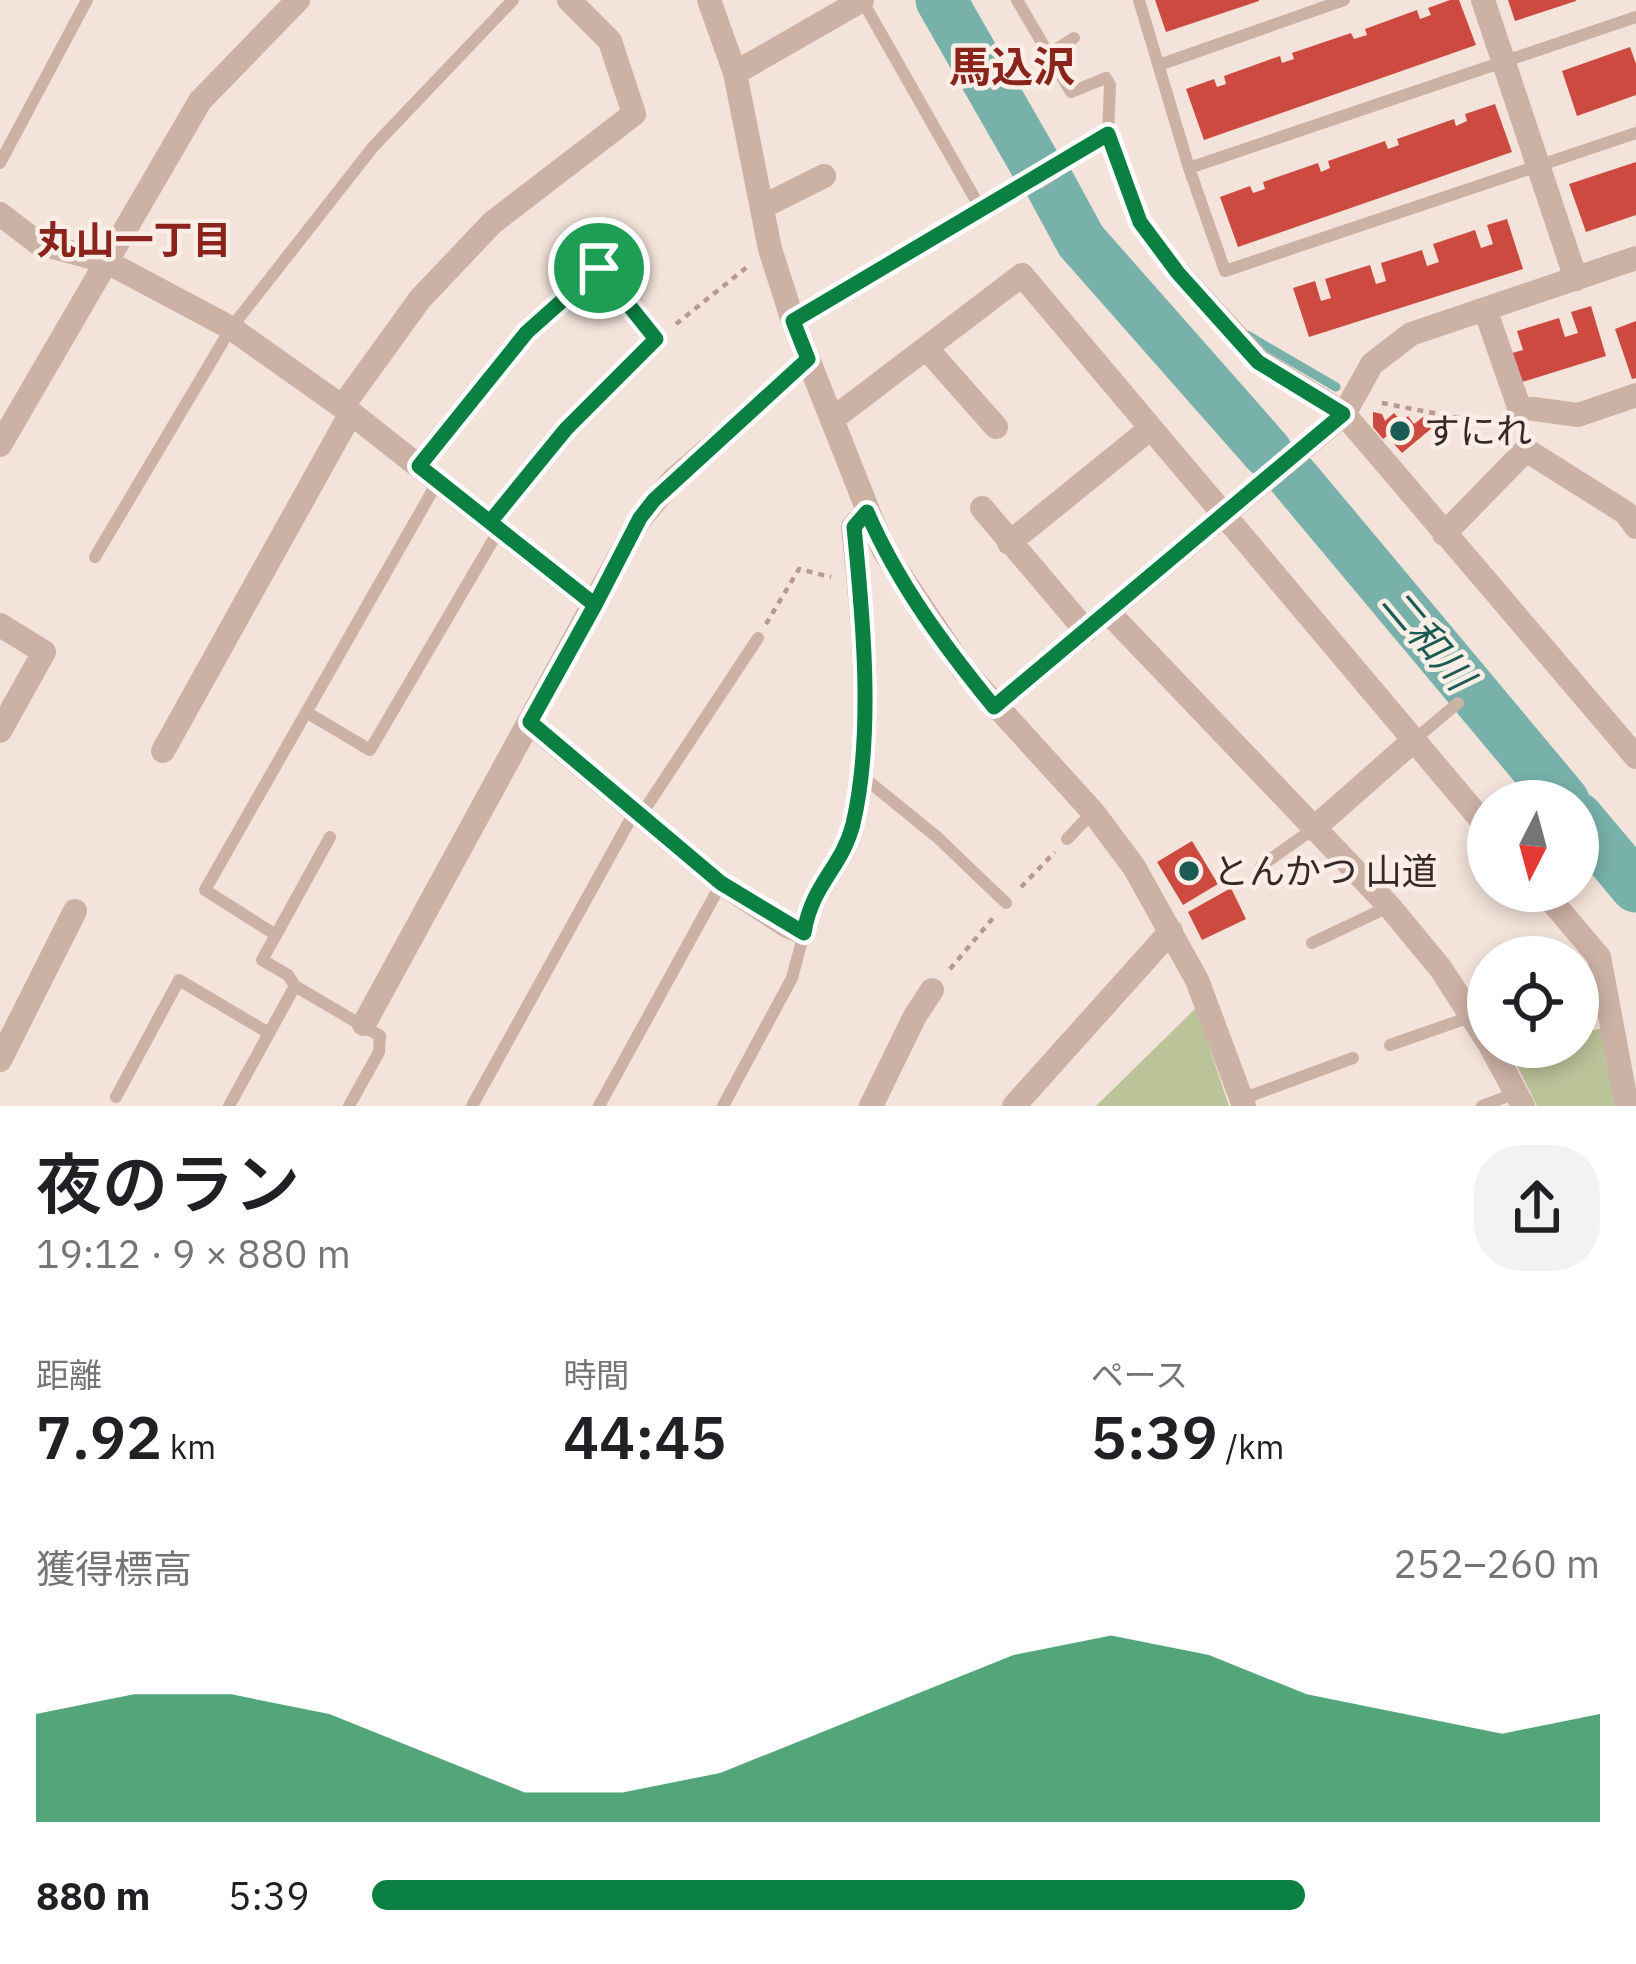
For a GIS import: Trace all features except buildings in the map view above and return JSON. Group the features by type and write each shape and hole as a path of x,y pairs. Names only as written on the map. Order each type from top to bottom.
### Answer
{"street":[{"path":"0,445 200,101 298,0"},
{"path":"163,752 347,410 420,299 492,223 634,114 610,41 569,0"},
{"path":"709,0 735,73 770,249 793,321 884,550 911,596 994,707 1093,812 1134,867 1197,980 1243,1102"},
{"path":"735,73 862,0"},
{"path":"1483,0 1576,279"},
{"path":"762,207 824,176"},
{"path":"0,214 38,243 105,261 231,328 347,410 595,605"},
{"path":"994,707 1347,406 1372,364 1411,334 1636,258"},
{"path":"428,473 527,332 599,268 656,339 566,429 494,525"},
{"path":"1178,273 1258,362 1347,406 1444,534 1636,757"},
{"path":"834,418 1022,274 1467,804"},
{"path":"1485,309 1519,406 1578,415 1636,395"},
{"path":"927,350 996,427"},
{"path":"1009,543 1151,428"},
{"path":"364,1024 640,518 673,480 718,441"},
{"path":"1444,534 1526,450 1625,513 1636,527"},
{"path":"982,508 1086,631"},
{"path":"530,722 721,883 804,933 808,906 843,853 853,826 861,775 863,659 854,527 867,512"},
{"path":"1108,612 1389,906 1442,969 1467,1009"},
{"path":"0,626 44,652 0,731"},
{"path":"1313,829 1413,741"},
{"path":"0,1060 75,910"},
{"path":"1561,912 1599,956 1627,1106"},
{"path":"1014,1106 1172,931"},
{"path":"872,1106 914,1016 932,990"},
{"path":"1503,1068 1520,1100"}],"lane":[{"path":"0,163 87,0"},
{"path":"95,557 231,328 373,147 513,0"},
{"path":"862,0 982,211"},
{"path":"1017,0 1071,92 1106,78 1110,85 1108,134 1140,222 1178,273"},
{"path":"1139,0 1225,271 1636,133"},
{"path":"1159,65 1344,0"},
{"path":"1189,168 1636,17"},
{"path":"1047,55 1074,38"},
{"path":"793,321 1108,134"},
{"path":"276,935 205,890 306,712 428,473"},
{"path":"306,712 370,750 494,525"},
{"path":"472,1106 638,812 758,638"},
{"path":"1413,741 1458,703"},
{"path":"861,775 937,837 1006,903"},
{"path":"1067,839 1093,812"},
{"path":"1262,866 1313,829"},
{"path":"330,837 262,960 288,975 295,986 380,1036 379,1052 349,1106"},
{"path":"599,1106 721,883"},
{"path":"1312,943 1389,906"},
{"path":"723,1106 792,978 804,933"},
{"path":"116,1097 179,980 267,1033"},
{"path":"229,1106 295,986"},
{"path":"1390,1045 1467,1019"},
{"path":"1243,1102 1353,1058"},
{"path":"1482,1106 1520,1100"}],"path":[{"path":"666,332 770,249"},
{"path":"718,441 808,359"},
{"path":"1347,406 1497,423 1526,450"},
{"path":"779,603 799,569 860,584"}],"green space":[{"path":"1196,1008 1229,1106 1096,1106"},
{"path":"1605,1028 1619,1106 1537,1106 1518,1068 1599,1068 1599,1029"}],"waterway":[{"name":"二和川","path":"941,0 1035,164"},
{"name":"二和川","path":"1050,184 1081,241 1267,452"},
{"path":"1247,335 1336,387"},
{"name":"二和川","path":"1293,477 1546,780"},
{"name":"二和川","path":"1599,843 1636,887"}],"place":[{"name":"すにれ","path":"1400,431"},
{"name":"とんかつ 山道","path":"1189,871"}],"district":[{"name":"馬込沢","path":"1012,67"},
{"name":"丸山一丁目","path":"134,240"}],"route":[{"path":"599,268 527,332 419,466 595,605 530,722 721,883 804,933 808,906 843,853 853,826 861,775 863,659 854,527 867,512 911,596 994,707 1343,414 1258,362 1178,273 1140,222 1108,134 793,321 808,359 654,500 595,605 490,522 566,429 656,339 599,268"}]}
